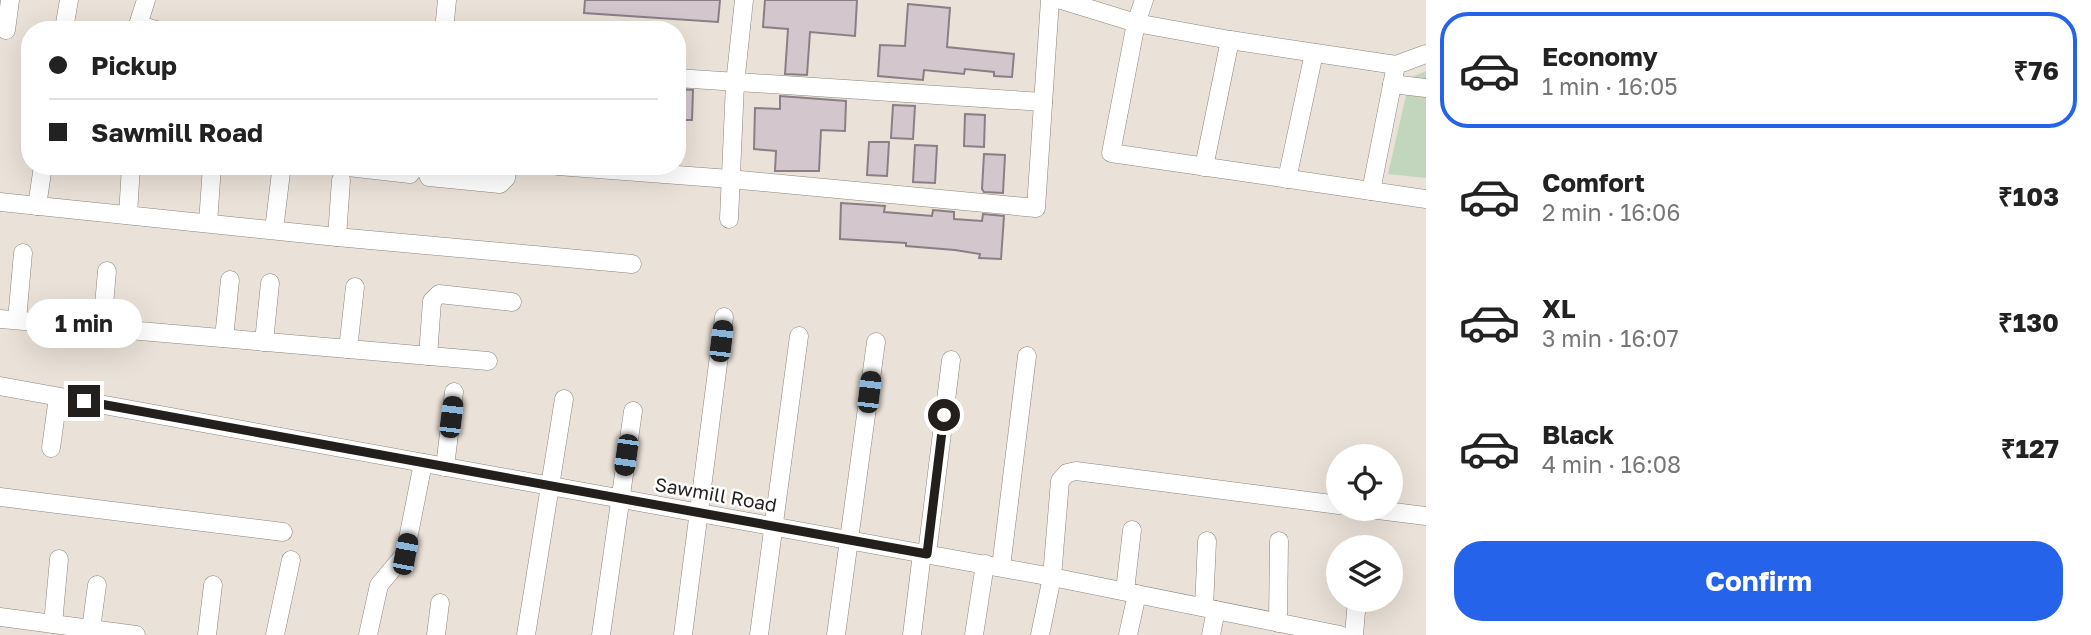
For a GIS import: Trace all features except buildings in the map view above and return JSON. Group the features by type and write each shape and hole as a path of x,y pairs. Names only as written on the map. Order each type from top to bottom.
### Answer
{"street":[{"path":"6,30 10,0"},
{"path":"65,21 69,0"},
{"path":"144,21 146,0"},
{"path":"445,21 447,0"},
{"path":"729,219 735,83 744,0"},
{"path":"677,175 1036,208 1050,0"},
{"path":"1061,0 1136,23 1314,53 1396,65 1426,54"},
{"path":"1143,0 1136,23 1111,153 1426,199"},
{"path":"1204,167 1230,40"},
{"path":"1287,179 1314,53"},
{"path":"1371,191 1396,65"},
{"path":"686,79 1043,102"},
{"path":"1392,84 1426,88"},
{"path":"37,206 42,175"},
{"path":"128,215 130,175"},
{"path":"208,223 211,175"},
{"path":"274,230 281,175"},
{"path":"337,237 340,175"},
{"path":"428,175 500,184 506,175"},
{"path":"0,202 632,264"},
{"path":"23,253 8,320 488,361"},
{"path":"103,328 107,271"},
{"path":"224,338 230,280"},
{"path":"264,342 271,284"},
{"path":"348,349 355,287"},
{"path":"428,356 432,301 439,294 512,302"},
{"path":"683,635 701,513 724,317"},
{"path":"759,635 799,336"},
{"path":"836,635 876,342"},
{"path":"974,635 993,566 1027,356"},
{"path":"912,635 951,360"},
{"name":"Sawmill Road","path":"0,386 1052,576 1278,622 1295,631 1340,635"},
{"path":"445,467 454,392"},
{"path":"51,448 58,397"},
{"path":"526,635 564,399"},
{"path":"601,635 633,411"},
{"path":"368,635 379,585 405,554 423,463"},
{"path":"1040,635 1052,576 1060,481 1067,473 1076,471 1326,503"},
{"path":"0,497 283,532"},
{"path":"1403,513 1426,516"},
{"path":"1128,635 1132,530"},
{"path":"1207,541 1210,635"},
{"path":"1278,622 1279,541"},
{"path":"53,624 59,559"},
{"path":"275,635 291,560"},
{"path":"91,629 97,585"},
{"path":"207,635 213,586"},
{"path":"436,635 440,603"},
{"path":"1354,635 1356,612"},
{"path":"0,617 136,635"}],"green space":[{"path":"1426,71 1426,178 1388,174 1410,78"}],"route":[{"path":"84,401 927,554 944,415"}]}
